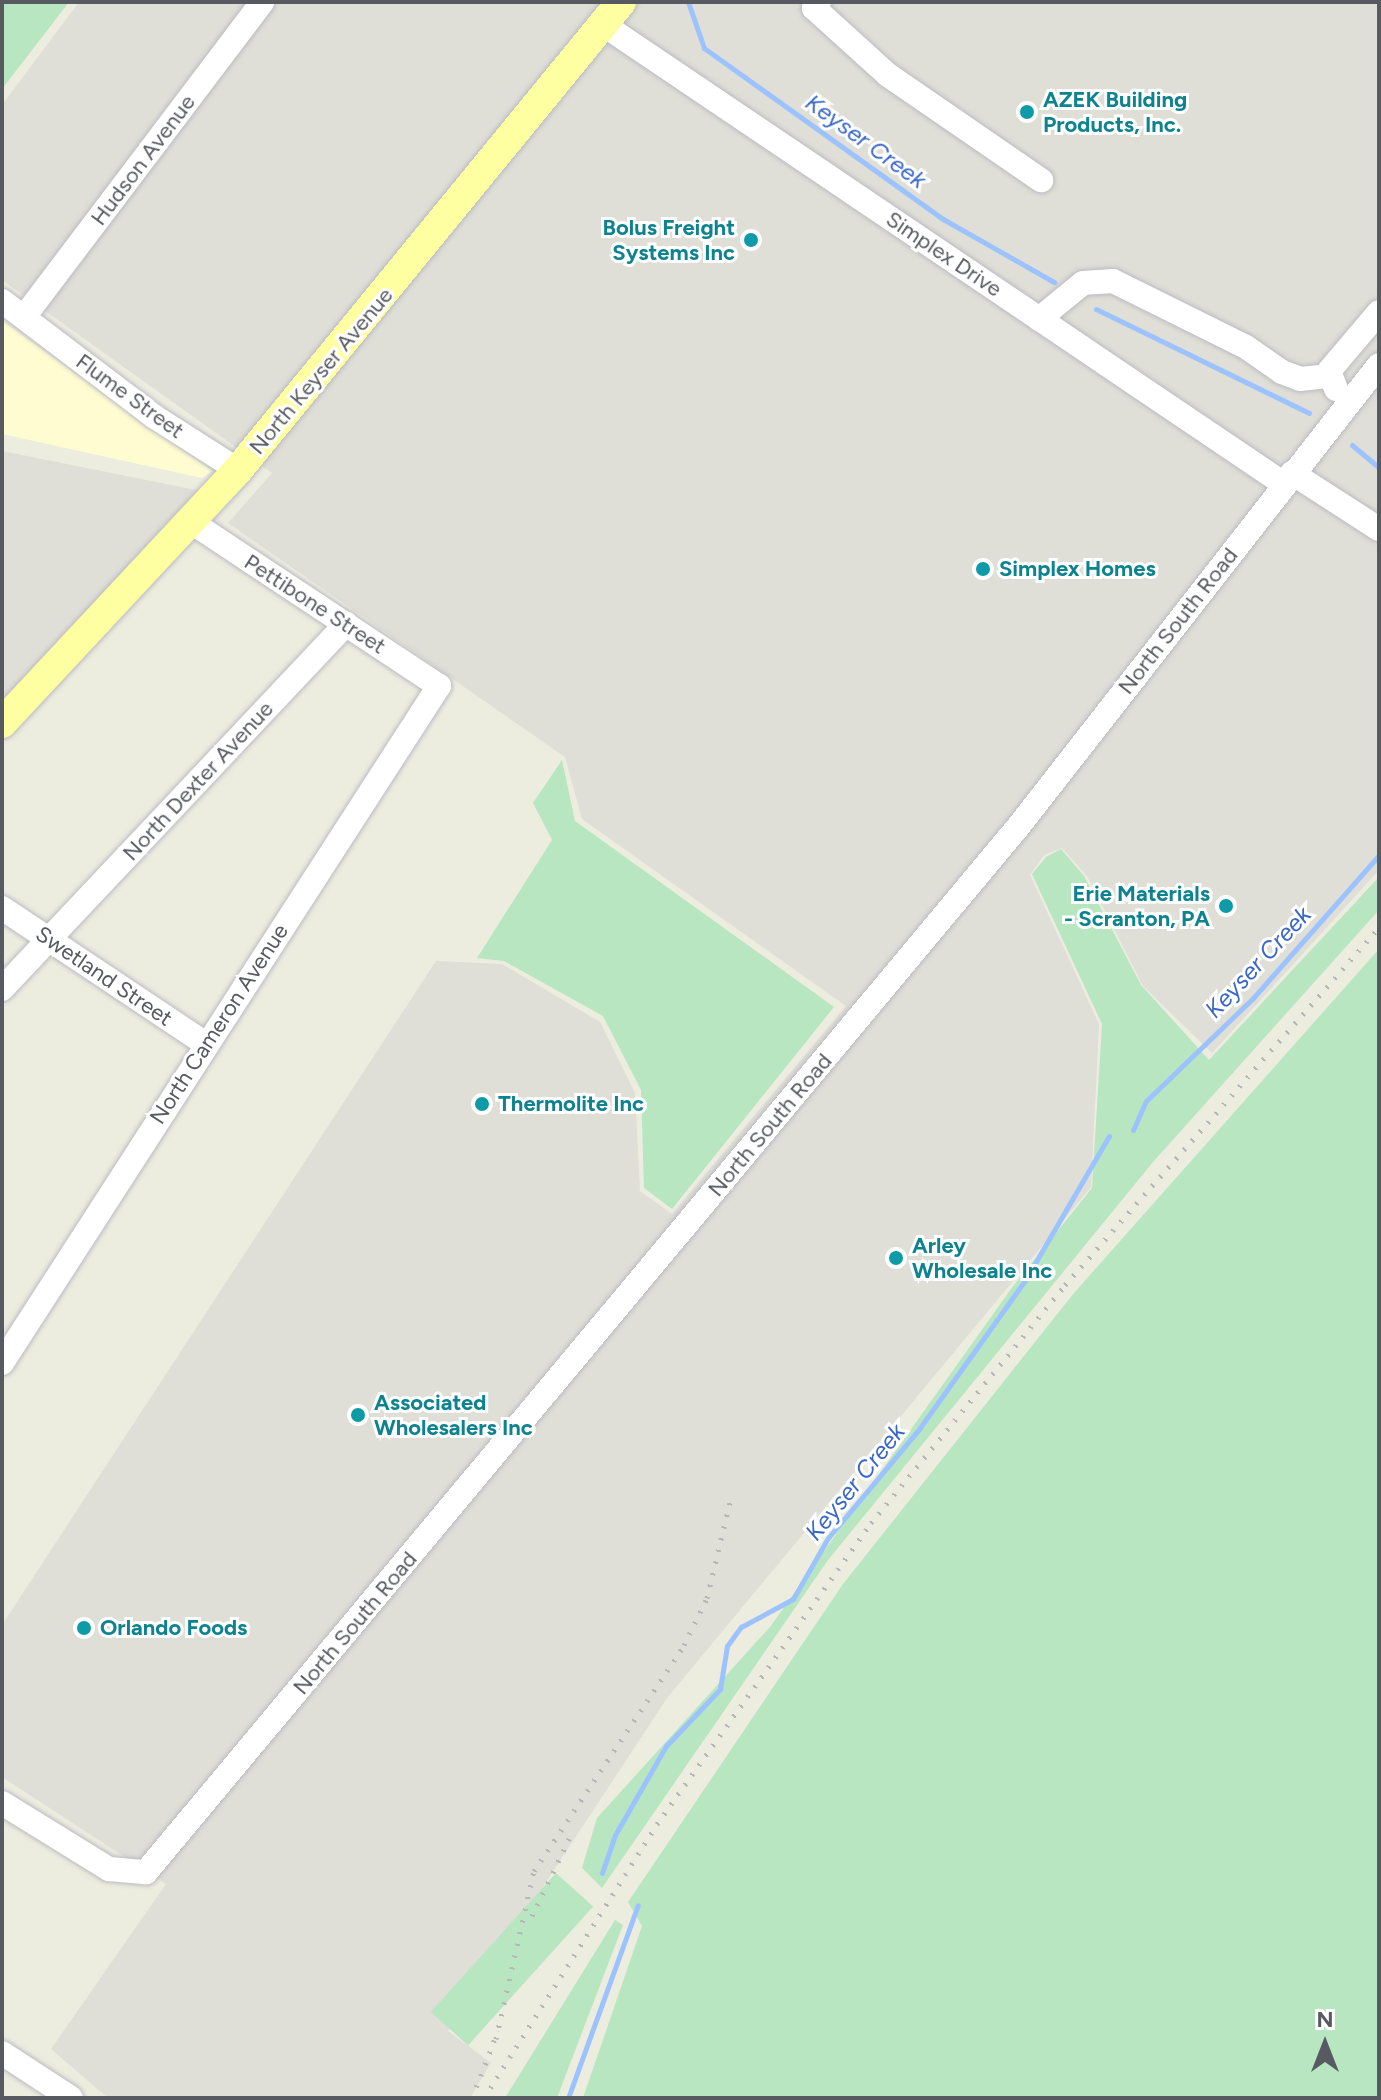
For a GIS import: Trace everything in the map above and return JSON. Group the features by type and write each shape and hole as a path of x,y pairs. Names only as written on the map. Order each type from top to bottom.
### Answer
{"main road":[{"name":"North Keyser Avenue","path":"2,723 238,470 613,14"}],"street":[{"name":"Hudson Avenue","path":"24,317 262,2"},
{"path":"819,2 814,8 888,75 1041,180"},
{"name":"Simplex Drive","path":"613,14 1039,319 1288,479 1379,529"},
{"path":"1039,319 1083,283 1113,281 1246,347 1282,372 1300,379 1330,376"},
{"name":"Flume Street","path":"2,301 155,417 238,470"},
{"path":"1349,402 1329,371 1379,312"},
{"name":"North South Road","path":"2,1803 109,1869 146,1872 1018,827 1379,365"},
{"name":"Pettibone Street","path":"191,522 439,686"},
{"name":"North Dexter Avenue","path":"2,989 346,624"},
{"name":"North Cameron Avenue","path":"2,1363 439,686"},
{"name":"Swetland Street","path":"2,908 206,1044"},
{"path":"3,2056 71,2098"}],"shaded area":[{"path":"79,2 1379,2 1379,870 1212,1053 1143,986 1087,876 1062,848 1044,855 1030,875 1099,1024 1091,1187 667,1698 448,2031 491,2063 470,2098 108,2098 51,2049 166,1884 2,1777 2,1625 436,961 502,964 600,1022 635,1093 640,1191 672,1214 846,1006 582,819 565,757 228,523 272,473 2,280 2,105"},
{"path":"2,321 212,471 202,478 2,434"},
{"path":"2,451 201,491 2,704"}],"green space":[{"path":"2,2 69,2 2,89"},
{"path":"562,760 575,821 834,1007 672,1209 644,1188 641,1090 603,1016 504,961 477,958 552,840 533,803"},
{"path":"1061,849 1084,876 1141,985 1209,1060 1379,877 1379,910 1153,1162 828,1560 602,1888 582,1868 597,1818 770,1627 1011,1289 1092,1188 1102,1024 1032,874 1046,857"},
{"path":"1379,949 1379,2098 583,2098 642,1926 628,1902 843,1584 1074,1293"},
{"path":"556,1873 593,1906 468,2045 431,2012"},
{"path":"615,1920 623,1925 557,2098 505,2098"}],"waterway":[{"name":"Keyser Creek","path":"688,2 704,48 943,219 1054,282"},
{"name":"Keyser Creek","path":"1096,309 1309,413"},
{"name":"Keyser Creek","path":"1352,445 1379,468"},
{"name":"Keyser Creek","path":"1133,1130 1146,1101 1253,998 1379,855"},
{"name":"Keyser Creek","path":"602,1873 615,1835 666,1746 720,1689 727,1646 741,1627 793,1599 828,1538 919,1429 1024,1282 1109,1136"},
{"name":"Keyser Creek","path":"568,2098 638,1905"}],"railway":[{"path":"484,2098 657,1824 871,1523 1065,1285 1379,927"},
{"path":"496,2039 534,1871 684,1645 707,1598 732,1494"},
{"path":"532,1916 570,1837"},
{"path":"472,2098 498,2031"}],"place":[{"name":"AZEK Building Products, Inc.","path":"1027,112"},
{"name":"Bolus Freight Systems Inc","path":"751,240"},
{"name":"Simplex Homes","path":"983,569"},
{"name":"Erie Materials - Scranton, PA","path":"1226,906"},
{"name":"Thermolite Inc","path":"482,1104"},
{"name":"Arley Wholesale Inc","path":"896,1258"},
{"name":"Associated Wholesalers Inc","path":"358,1415"},
{"name":"Orlando Foods","path":"84,1628"}]}
